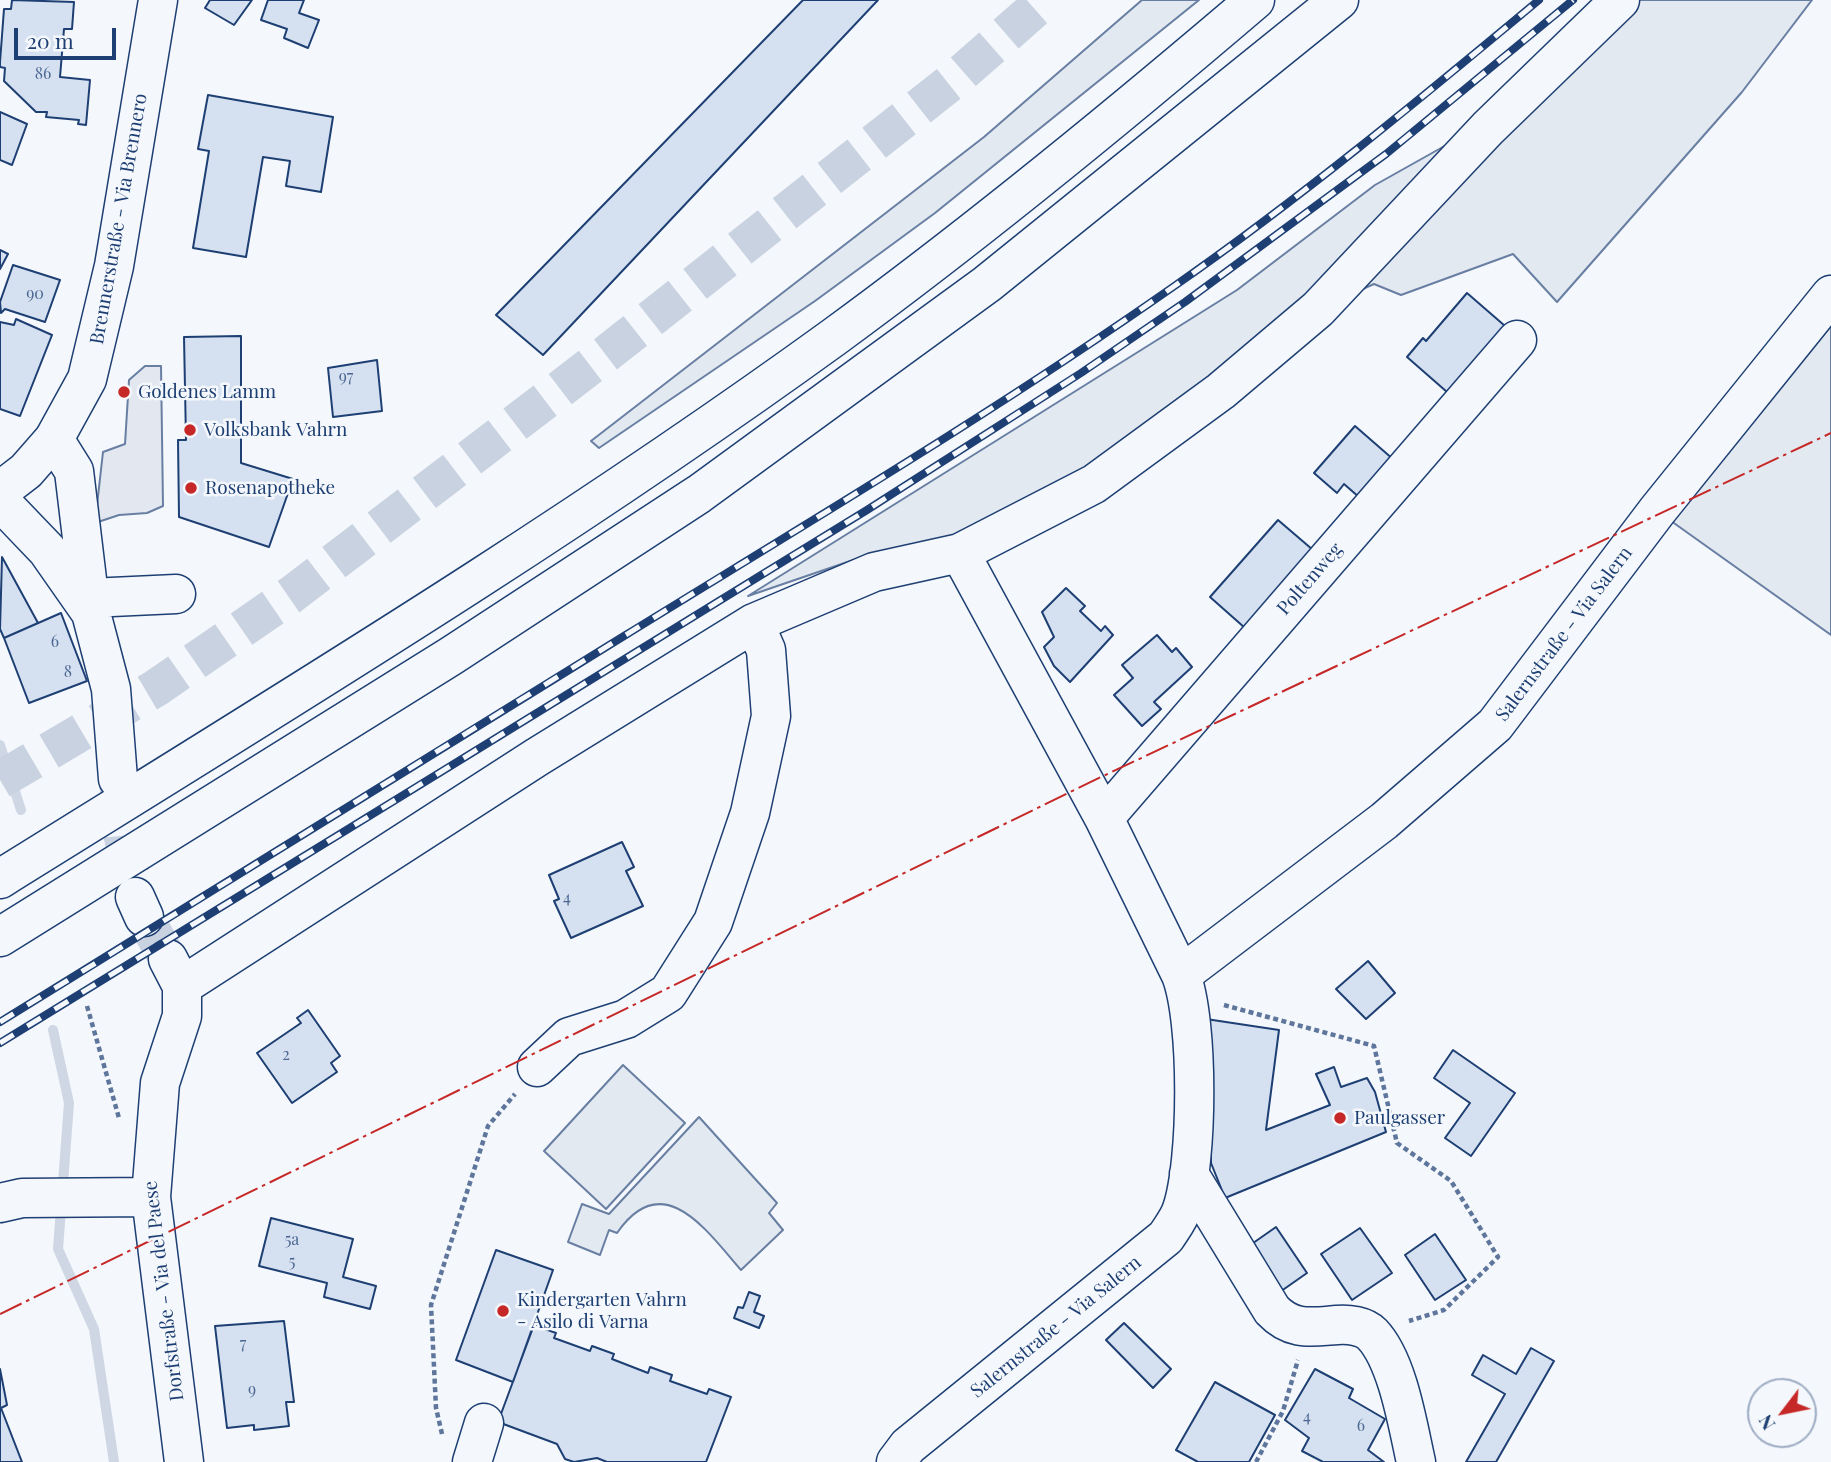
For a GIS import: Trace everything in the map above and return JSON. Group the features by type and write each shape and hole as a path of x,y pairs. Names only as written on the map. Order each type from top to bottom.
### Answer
{"main road":[{"name":"Brennerstraße - Via Brennero","path":"0,491 26,471 54,439 87,379 99,338 158,0"},
{"path":"0,879 420,618 789,368 1094,137 1255,0"},
{"path":"0,937 451,656 699,494 987,284 1339,0"},
{"path":"537,1068 569,1037 626,1019 668,993 713,922 750,813 771,716 766,650 754,623 874,572 960,553 1094,484 1231,383 1318,309 1488,128 1620,0"},
{"name":"Salernstraße - Via Salern","path":"897,1462 908,1447 1166,1237 1182,1211 1189,1174 1194,1052 1185,985 1384,821 1495,725 1657,512 1831,295"},
{"name":"Poltenweg","path":"1104,818 1517,340"},
{"path":"54,439 74,471 90,606 111,689 118,779"},
{"path":"0,501 47,550 90,606"},
{"path":"960,553 1104,818 1185,985"},
{"path":"90,606 176,594"},
{"name":"Dorfstraße - Via del Paese","path":"184,1462 151,1182 160,1083 182,1016 175,973 537,757 754,623"},
{"path":"1189,1174 1272,1310 1283,1321 1307,1328 1347,1324 1371,1332 1380,1345 1394,1380 1416,1462"},
{"path":"11,1201 107,1199 151,1182"},
{"path":"1166,1237 1225,1232"},
{"path":"471,1462 484,1423"}],"path":[{"path":"1185,985 1374,1046 1397,1143 1451,1181 1498,1257 1444,1310 1371,1332"},
{"path":"87,1006 130,1157 151,1182"},
{"path":"442,1435 436,1408 431,1305 488,1126 537,1068"},
{"path":"1256,1462 1283,1411 1307,1328"}],"shaded area":[{"path":"1142,0 1199,0 935,213 815,301 599,448 591,441 984,137"},
{"path":"1635,0 1812,0 1742,92 1557,302 1513,254 1401,295 1374,284 1318,309 960,553 865,556 748,596 1237,290 1375,185 1532,97"},
{"path":"1831,295 1831,635 1657,511"},
{"path":"145,366 161,366 163,506 147,513 119,515 95,523 103,452 125,444 129,380"},
{"path":"623,1065 685,1123 606,1209 544,1151"},
{"path":"699,1117 777,1203 769,1213 783,1230 741,1270 699,1223 684,1212 667,1205 651,1205 634,1214 617,1233 609,1230 600,1255 568,1242 582,1204 609,1214"}],"building":[{"path":"12,0 74,2 72,29 64,29 60,77 90,80 86,125 78,124 79,120 46,117 47,112 36,112 4,81 5,68 0,67 0,62 4,9 11,9"},
{"path":"210,0 252,0 234,25 205,8"},
{"path":"268,0 304,0 299,13 319,20 308,48 284,38 287,29 261,20"},
{"path":"803,0 878,0 543,355 496,315"},
{"path":"208,95 333,117 321,192 286,186 290,161 263,157 246,257 193,248 209,151 198,149"},
{"path":"0,112 27,124 12,165 0,160"},
{"path":"0,250 8,254 0,269"},
{"path":"13,265 60,280 45,322 5,309 1,313 0,302"},
{"path":"1467,293 1505,326 1447,392 1407,357 1423,338 1426,341"},
{"path":"16,319 52,335 20,416 0,409 0,322 14,325"},
{"path":"241,336 241,463 293,479 269,547 179,517 178,440 186,440 184,337"},
{"path":"377,360 382,411 333,417 328,368"},
{"path":"1355,426 1394,460 1360,498 1344,484 1337,493 1314,473"},
{"path":"1278,520 1313,550 1245,628 1210,597"},
{"path":"2,557 38,623 4,638 0,629"},
{"path":"1066,588 1085,606 1080,611 1101,631 1105,626 1113,635 1070,682 1054,666 1044,647 1054,637 1042,612"},
{"path":"61,613 87,681 29,703 4,638"},
{"path":"1157,635 1172,652 1176,648 1192,667 1154,702 1161,709 1142,726 1114,695 1133,678 1122,665"},
{"path":"622,842 634,867 626,871 643,906 571,938 554,901 559,899 549,875"},
{"path":"1368,961 1395,993 1366,1019 1336,989"},
{"path":"308,1010 340,1056 331,1063 337,1072 292,1103 257,1053 301,1023 297,1018"},
{"name":"Paulgasser","path":"1206,1019 1279,1030 1266,1130 1330,1105 1316,1074 1334,1067 1341,1087 1367,1078 1375,1092 1386,1132 1225,1198 1211,1163 1211,1151 1206,1151"},
{"path":"1453,1050 1515,1093 1471,1156 1445,1138 1470,1103 1434,1078"},
{"path":"271,1218 353,1239 343,1277 376,1286 370,1309 324,1297 327,1283 259,1266"},
{"path":"1276,1227 1307,1273 1277,1294 1246,1248"},
{"path":"1360,1228 1392,1273 1352,1300 1321,1254"},
{"path":"1435,1234 1466,1280 1435,1300 1405,1255"},
{"path":"496,1250 553,1270 513,1382 456,1360"},
{"path":"749,1292 760,1296 754,1312 764,1316 759,1328 734,1318 738,1307 743,1308"},
{"path":"284,1321 294,1402 286,1402 289,1426 254,1430 254,1425 227,1428 215,1326"},
{"path":"1124,1323 1171,1369 1153,1388 1106,1340"},
{"path":"534,1325 556,1333 554,1338 590,1351 592,1346 614,1354 612,1359 648,1373 650,1367 672,1375 670,1381 707,1394 709,1389 731,1397 706,1462 607,1462 597,1458 574,1462 565,1459 557,1444 498,1422"},
{"path":"1531,1348 1554,1361 1496,1462 1466,1462 1505,1394 1472,1375 1483,1355 1516,1374"},
{"path":"0,1369 7,1405 1,1408 22,1462 0,1462"},
{"path":"1315,1369 1353,1389 1349,1398 1385,1419 1368,1450 1384,1462 1323,1462 1302,1451 1309,1438 1285,1420"},
{"path":"1215,1382 1275,1415 1249,1462 1198,1462 1176,1450"}],"waterway":[{"path":"0,745 21,810"},
{"path":"53,1030 69,1103 58,1249 94,1329 114,1462"}],"tunnel":[{"path":"0,780 156,688 291,595 606,354 955,79 1045,0"},
{"path":"118,779 123,837 133,888"},
{"path":"144,917 168,959"}],"railway":[{"path":"0,1022 1039,378 1221,253 1314,183 1539,0"},
{"path":"0,1043 867,510 1081,373 1185,302 1386,154 1573,0"}],"power":[{"path":"0,1314 1101,777 1831,433"}],"place":[{"name":"Goldenes Lamm","path":"124,392"},
{"name":"Volksbank Vahrn","path":"190,430"},
{"name":"Rosenapotheke","path":"191,488"},
{"name":"Paulgasser","path":"1340,1118"},
{"name":"Kindergarten Vahrn - Asilo di Varna","path":"503,1311"}]}
